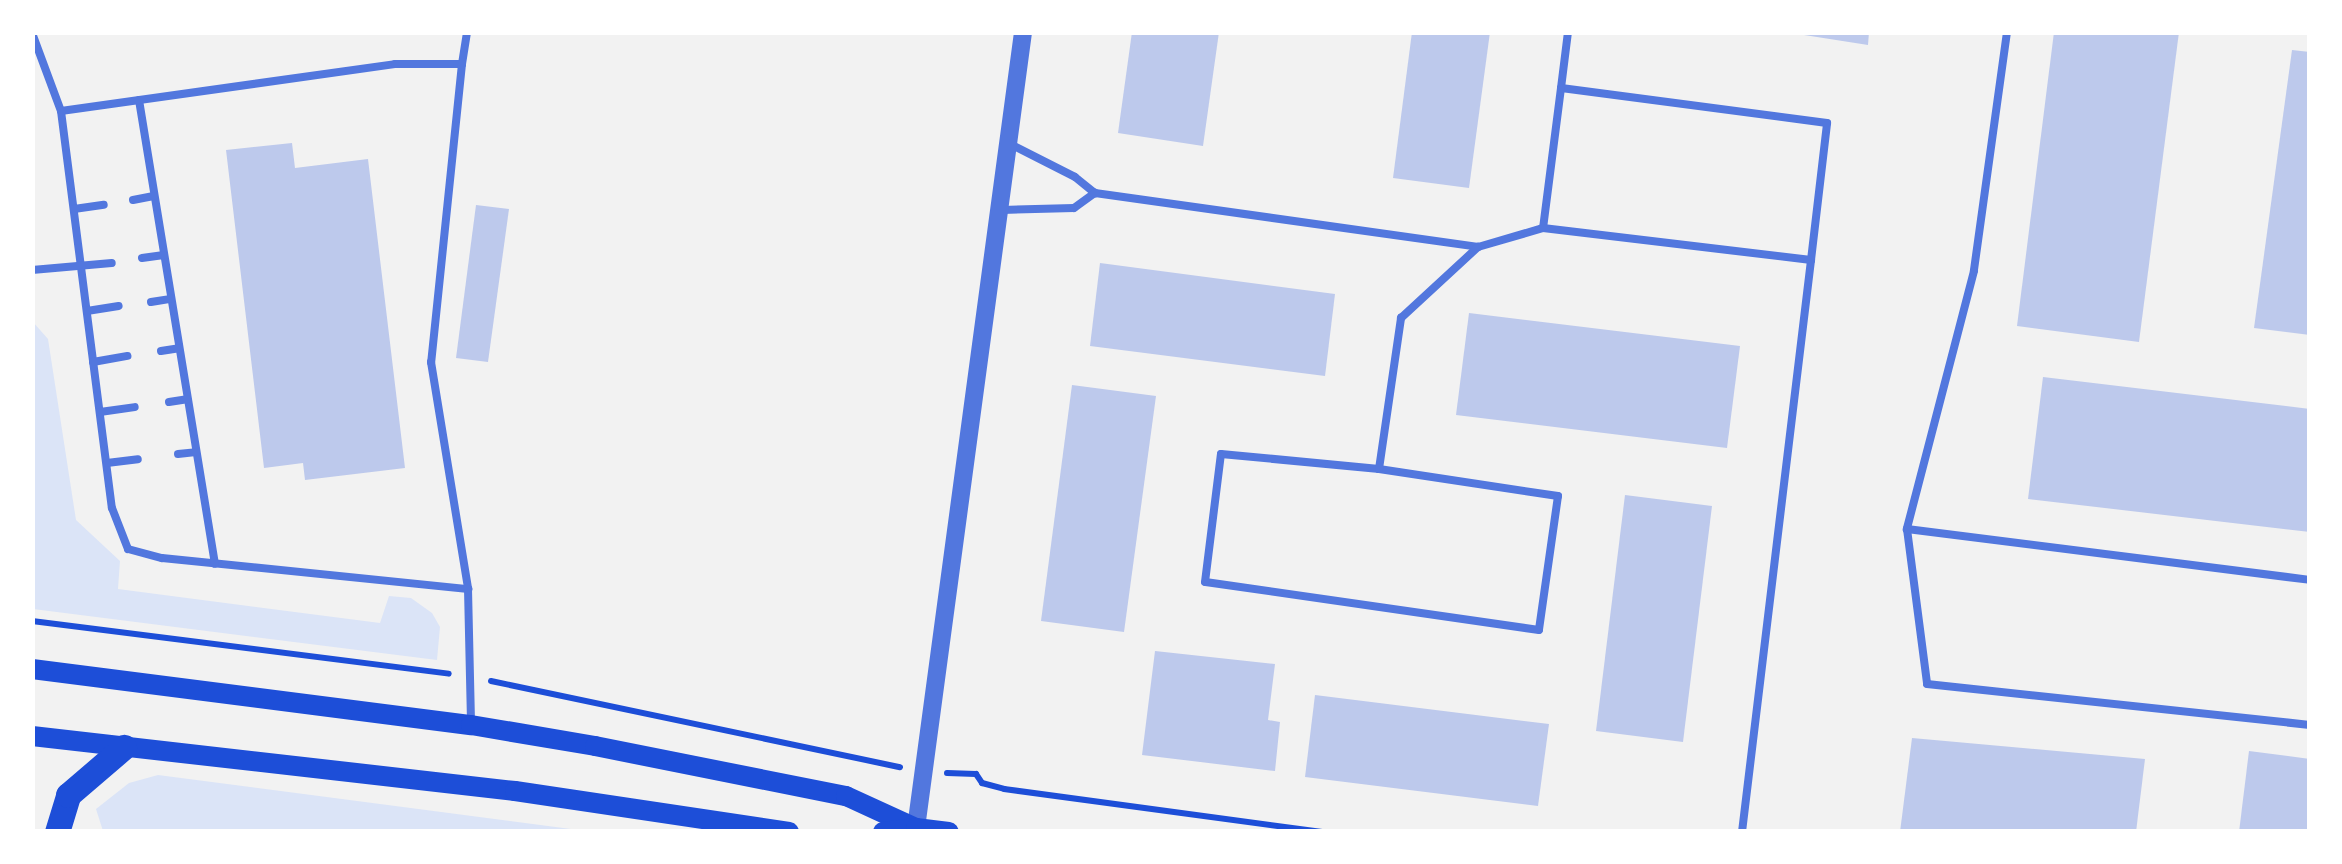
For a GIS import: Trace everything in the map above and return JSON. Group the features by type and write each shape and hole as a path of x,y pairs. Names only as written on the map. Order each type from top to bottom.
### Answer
{"main road":[{"path":"32,669 471,725 846,796 916,828"},
{"path":"32,736 515,791 789,832"},
{"path":"57,832 68,795 124,747"},
{"path":"884,832 916,828 949,832"}],"street":[{"path":"916,828 1023,32"}],"lane":[{"path":"467,32 431,362 468,589 471,725"},
{"path":"1544,228 1568,32"},
{"path":"2007,32 1974,271 1907,529 1927,684 2310,725"},
{"path":"32,33 62,111 112,508 128,549 162,558 468,589"},
{"path":"62,111 394,64 462,64"},
{"path":"1561,88 1827,123 1742,832"},
{"path":"139,100 215,564"},
{"path":"1008,143 1075,177 1095,193 1478,247 1544,228 1811,260"},
{"path":"1002,210 1074,208 1095,193"},
{"path":"133,200 154,196"},
{"path":"74,209 104,204"},
{"path":"1379,470 1401,318 1478,247"},
{"path":"142,258 164,255"},
{"path":"35,272 112,262"},
{"path":"151,302 171,299"},
{"path":"87,311 119,306"},
{"path":"160,351 179,348"},
{"path":"94,362 127,356"},
{"path":"169,402 187,399"},
{"path":"100,412 135,407"},
{"path":"178,454 196,452"},
{"path":"1221,454 1379,470 1558,496 1539,630 1205,582 1221,454"},
{"path":"106,463 138,459"},
{"path":"1907,529 2310,580"}],"path":[{"path":"32,621 472,677 705,729 922,770 976,774 982,783 1004,789 1322,832"}],"shaded area":[{"path":"33,322 48,339 76,520 120,561 118,589 380,623 389,596 411,598 432,613 440,627 437,660 33,609"},
{"path":"158,775 586,831 103,831 96,809 129,783"}],"building":[{"path":"1132,32 1219,32 1203,146 1118,133"},
{"path":"1412,32 1490,32 1469,188 1393,178"},
{"path":"1785,32 1869,32 1868,45"},
{"path":"2054,32 2179,32 2139,342 2017,326"},
{"path":"2292,50 2310,52 2310,335 2254,328"},
{"path":"292,143 295,168 368,159 405,468 305,480 303,463 264,468 226,150"},
{"path":"476,205 509,209 488,362 456,358"},
{"path":"1100,263 1335,294 1325,376 1090,346"},
{"path":"1469,313 1740,346 1727,448 1456,415"},
{"path":"2043,377 2310,409 2310,532 2028,499"},
{"path":"1072,385 1156,396 1124,632 1041,621"},
{"path":"1625,495 1712,506 1683,742 1596,731"},
{"path":"1155,651 1275,664 1268,720 1280,722 1275,771 1142,755"},
{"path":"1315,695 1549,724 1538,806 1305,777"},
{"path":"1912,738 2145,759 2136,832 1900,832"},
{"path":"2249,751 2310,759 2310,832 2239,832"}]}
